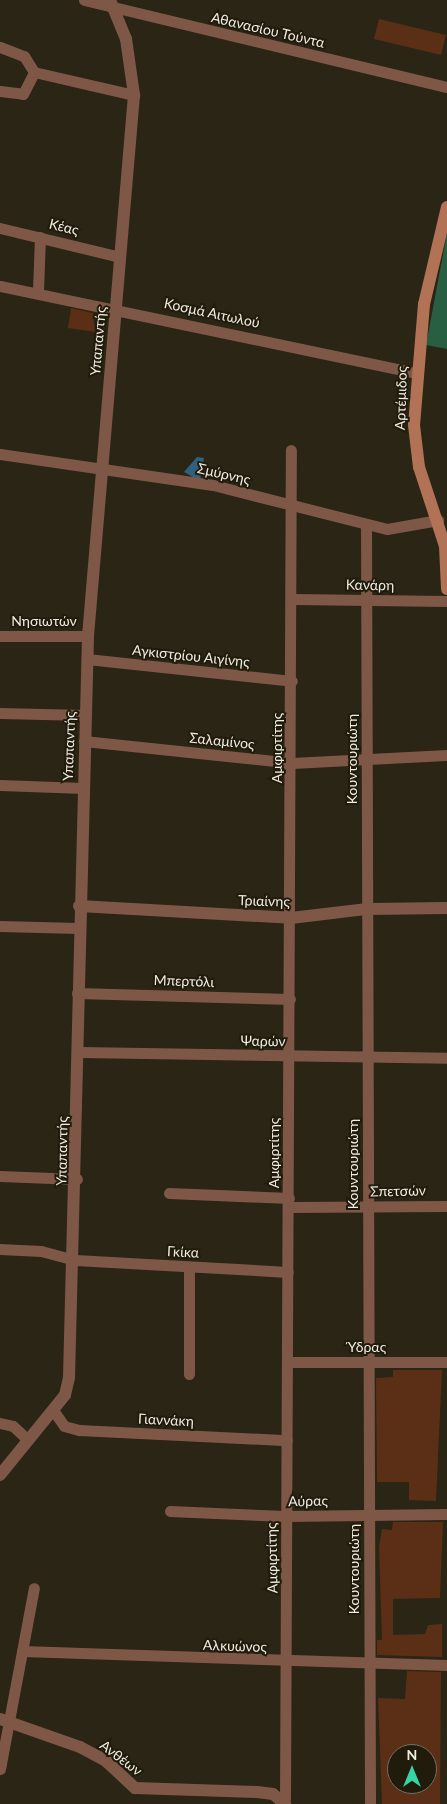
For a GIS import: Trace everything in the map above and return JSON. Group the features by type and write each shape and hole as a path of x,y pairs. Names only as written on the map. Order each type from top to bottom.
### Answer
{"main road":[{"name":"Αρτέμιδος","path":"447,207 426,296 416,373 416,450 438,520 447,589"}],"street":[{"name":"Αθανασίου Τούντα","path":"84,0 112,5 447,88"},
{"name":"Υπαπαντής","path":"0,1475 27,1439 53,1410 69,1377 75,1260 79,1052 77,993 78,928 88,636 134,95 126,39 112,5"},
{"path":"0,47 24,56 34,72 134,95"},
{"path":"0,90 23,94 34,72"},
{"name":"Κέας","path":"0,228 120,257"},
{"path":"38,291 40,237"},
{"name":"Κοσμά Αιτωλού","path":"0,286 38,291 416,373"},
{"name":"Αμφιρτίτης","path":"285,1802 294,507 291,450"},
{"name":"Σμύρνης","path":"0,454 103,467 213,485 366,524 403,529 438,520"},
{"name":"Κουντουριώτη","path":"366,524 370,1804"},
{"name":"Κανάρη","path":"293,599 447,601"},
{"name":"Νησιωτών","path":"0,636 88,636"},
{"name":"Αγκιστρίου Αιγίνης","path":"87,659 292,682"},
{"path":"0,712 85,715"},
{"name":"Σαλαμίνος","path":"84,741 292,763 367,762 447,755"},
{"path":"0,785 83,788"},
{"name":"Τριαίνης","path":"79,906 291,918 367,909 447,908"},
{"path":"0,926 78,928"},
{"name":"Μπερτόλι","path":"77,993 290,999"},
{"name":"Ψαρών","path":"79,1052 447,1058"},
{"path":"0,1176 77,1179"},
{"name":"Σπετσών","path":"169,1193 289,1203 368,1207 447,1206"},
{"path":"0,1249 41,1251 75,1260"},
{"name":"Γκίκα","path":"75,1260 189,1268 288,1272"},
{"path":"189,1268 189,1374"},
{"name":"Ύδρας","path":"288,1362 447,1362"},
{"name":"Γιαννάκη","path":"53,1410 64,1426 79,1430 287,1440"},
{"path":"0,1423 13,1426 27,1439"},
{"name":"Αύρας","path":"170,1510 286,1516 447,1514"},
{"path":"0,1769 5,1720 22,1651 34,1588"},
{"name":"Αλκυώνος","path":"22,1651 287,1662 447,1665"},
{"name":"Ανθέων","path":"5,1720 80,1747 106,1761 135,1788 257,1792 285,1802"}],"green space":[{"path":"447,233 447,349 426,345"}],"water":[{"path":"197,457 204,458 200,481 184,472"}],"building":[{"path":"379,19 446,35 441,55 374,39"},
{"path":"71,308 93,313 95,332 68,328"},
{"path":"393,1370 442,1370 436,1501 409,1500 409,1482 377,1482 376,1378 393,1377"},
{"path":"393,1522 443,1522 440,1598 393,1599 393,1635 425,1634 428,1625 442,1624 442,1657 377,1655 377,1640 382,1640 379,1547 382,1529 392,1530"},
{"path":"407,1671 441,1672 440,1804 382,1804 378,1698 405,1699"}]}
